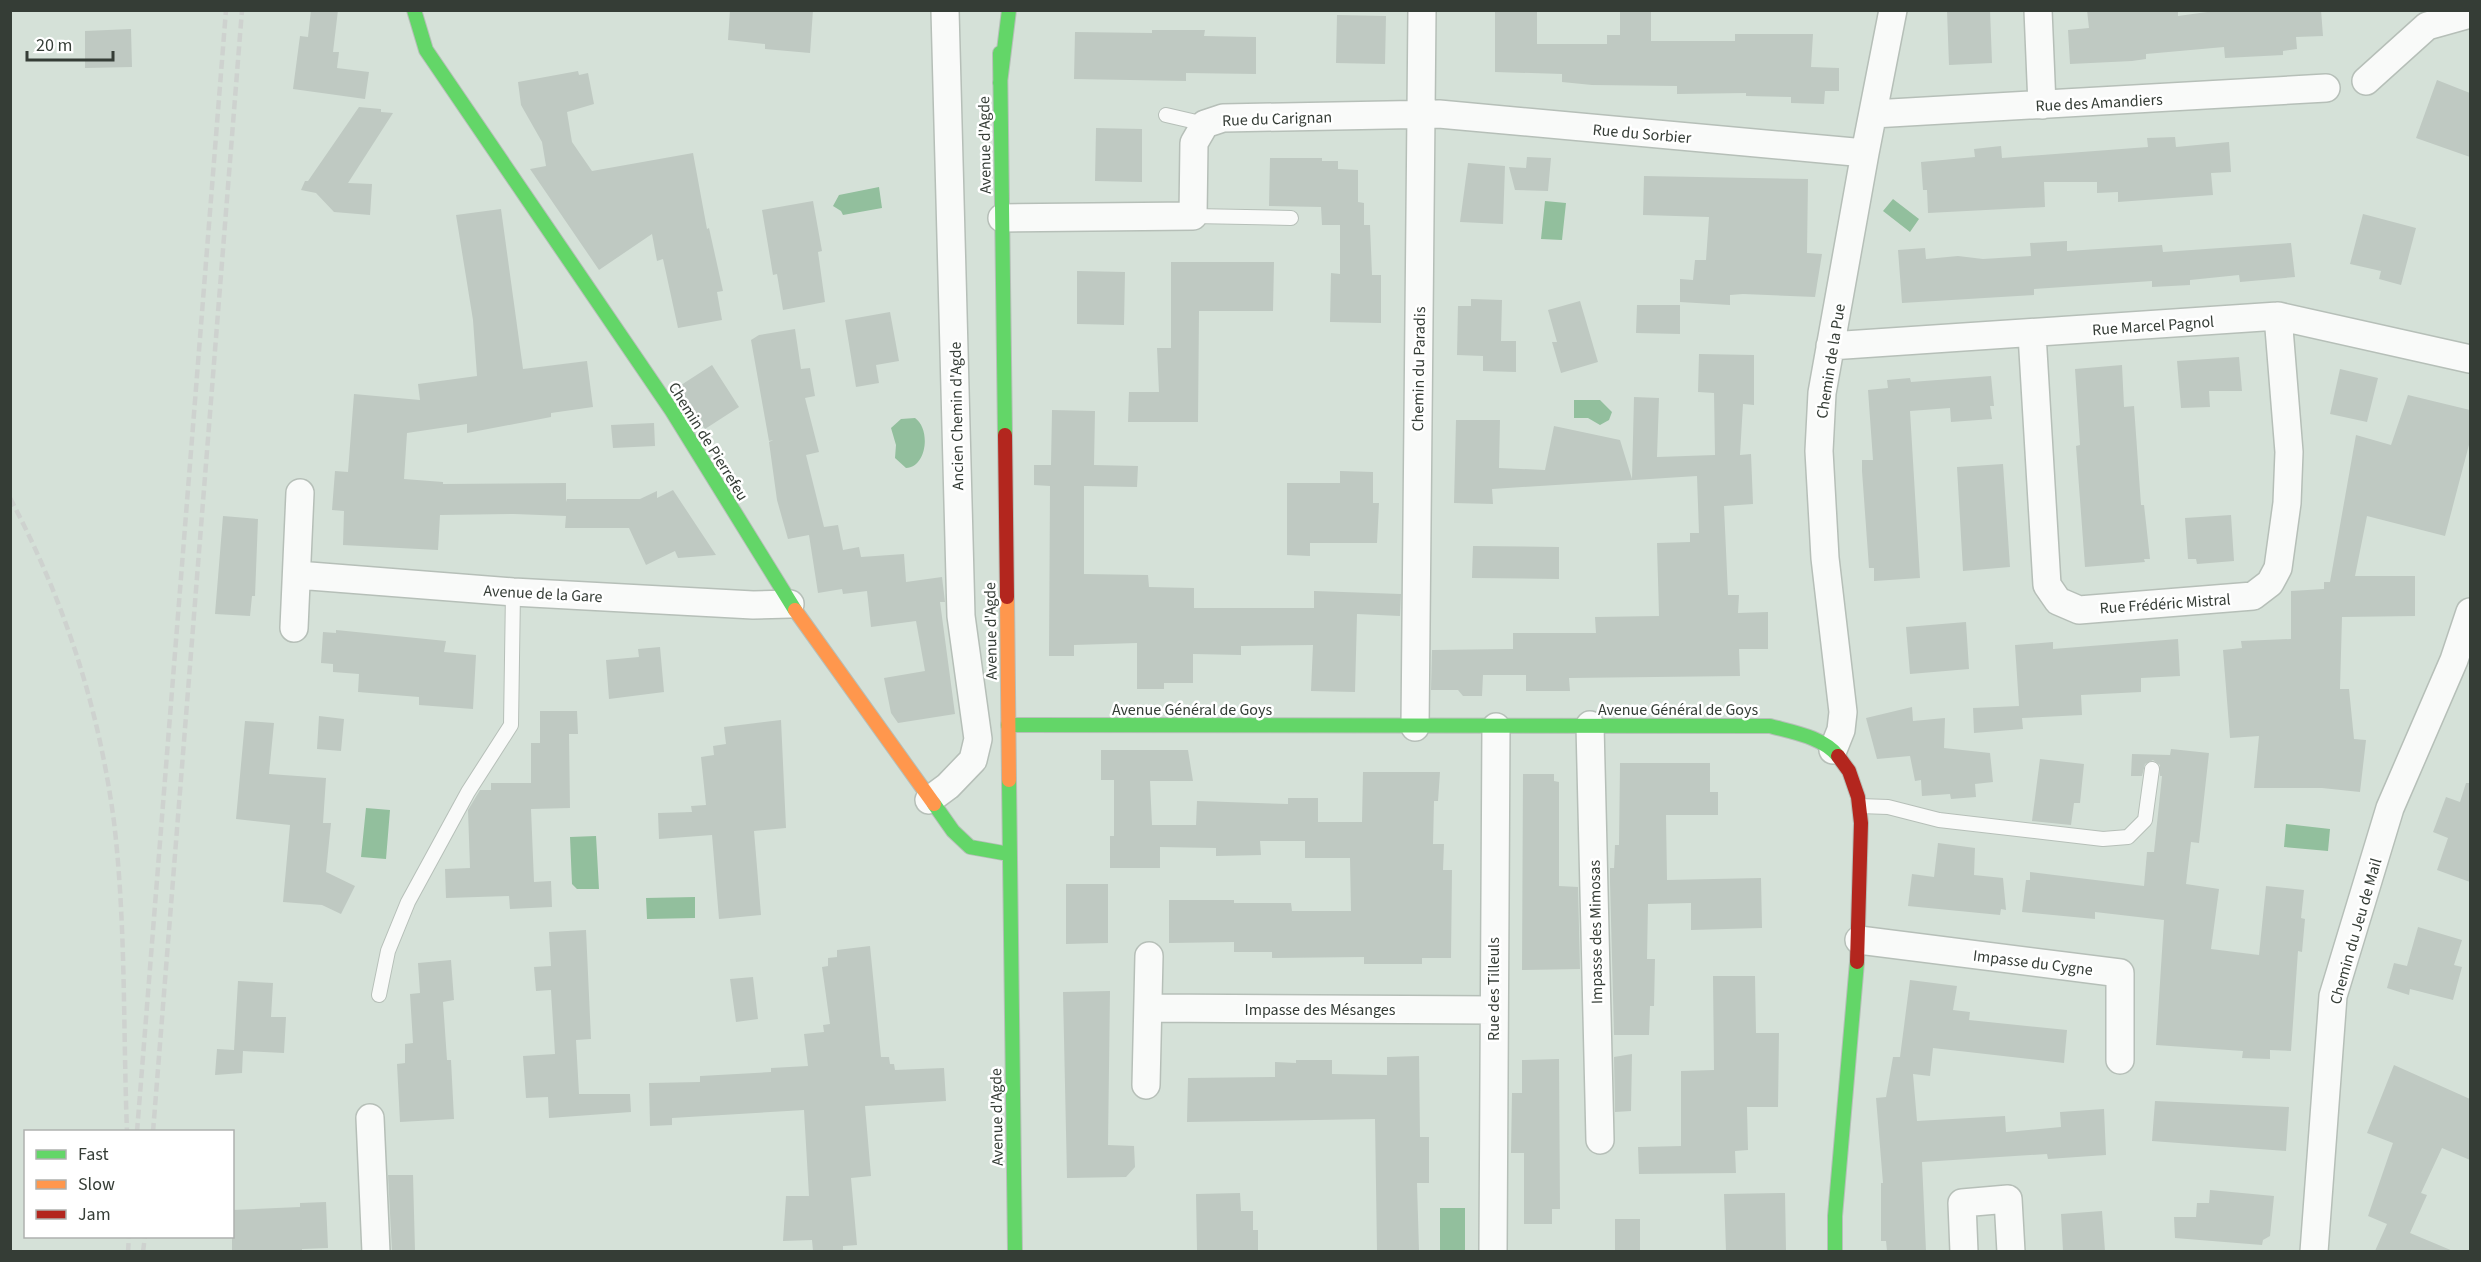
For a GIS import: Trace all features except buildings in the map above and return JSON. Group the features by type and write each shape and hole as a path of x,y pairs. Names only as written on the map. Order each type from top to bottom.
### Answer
{"main road":[{"name":"Chemin de Pierrefeu","path":"414,10 426,50 672,411 790,604 929,801 953,831 970,848 1009,854"},
{"name":"Avenue d'Agde","path":"999,10 1015,1251"},
{"path":"1000,83 1009,10"},
{"name":"Avenue Général de Goys","path":"1008,725 1770,726 1802,734 1833,750 1849,771 1860,806 1859,940 1835,1216 1835,1251"}],"street":[{"name":"Ancien Chemin d'Agde","path":"929,801 948,786 973,760 978,739 961,616 945,10"},
{"name":"Chemin du Paradis","path":"1415,727 1422,10"},
{"name":"Chemin de la Pue","path":"1833,750 1841,730 1843,712 1825,558 1819,451 1822,393 1864,153 1893,10"},
{"path":"2038,10 2042,105"},
{"path":"2366,81 2427,26 2470,14"},
{"name":"Rue des Amandiers","path":"1873,114 2326,88"},
{"name":"Rue du Carignan","path":"1193,216 1194,143 1206,124 1223,118 1420,114"},
{"name":"Rue du Sorbier","path":"1420,114 1864,153"},
{"path":"1002,218 1193,216"},
{"name":"Rue Marcel Pagnol","path":"1830,345 2031,334 2278,316 2470,359"},
{"name":"Rue Frédéric Mistral","path":"2031,334 2047,585 2058,601 2079,610 2253,596 2270,582 2277,568 2288,503 2289,462 2278,316"},
{"path":"294,628 300,493"},
{"name":"Avenue de la Gare","path":"297,575 513,592 753,605 790,604"},
{"name":"Chemin du Jeu de Mail","path":"2314,1251 2333,996 2390,808 2462,660 2470,612"},
{"name":"Impasse des Mimosas","path":"1590,725 1600,1140"},
{"name":"Rue des Tilleuls","path":"1493,1251 1496,727"},
{"name":"Impasse du Cygne","path":"1859,940 2120,972 2120,1060"},
{"path":"1146,1086 1149,956"},
{"name":"Impasse des Mésanges","path":"1148,1008 1493,1010"},
{"path":"370,1118 376,1251"},
{"path":"1965,1251 1962,1203 2008,1200 2011,1251"}],"lane":[{"path":"1166,115 1206,124"},
{"path":"1193,216 1291,218"},
{"path":"380,995 388,951 408,902 468,792 512,725 513,592"},
{"path":"1860,806 1888,807 1939,820 2068,835 2103,839 2128,837 2145,820 2152,769"}],"shaded area":[{"path":"879,187 882,208 843,215 833,206 839,195"},
{"path":"1893,199 1919,219 1910,232 1883,211"},
{"path":"1545,201 1566,203 1562,240 1541,239"},
{"path":"1574,400 1600,400 1612,412 1609,420 1600,425 1588,418 1574,418"},
{"path":"915,418 923,430 924,447 919,461 906,468 895,458 896,445 891,428 901,419"},
{"path":"366,808 390,810 386,859 361,857"},
{"path":"2286,824 2330,829 2328,851 2284,847"},
{"path":"596,836 599,889 577,889 572,884 570,837"},
{"path":"695,897 695,918 647,919 646,898"},
{"path":"1440,1208 1465,1208 1465,1251 1440,1251"}],"railway":[{"path":"137,1130 226,10"},
{"path":"153,1130 242,10"},
{"path":"10,498 47,575 77,655 99,737 107,779 114,822 121,899 127,1130"},
{"path":"128,1252 129,1238"},
{"path":"143,1252 145,1238"}],"traffic: fast":[{"path":"414,10 426,50 672,411 795,610"},
{"path":"1000,83 1009,10"},
{"path":"1000,53 1005,435"},
{"path":"1008,725 1770,726 1816,740 1838,756"},
{"path":"1009,780 1015,1252"},
{"path":"934,804 953,831 970,847 1009,854"},
{"path":"1835,1252 1835,1216 1857,962"}],"traffic: slow":[{"path":"1007,597 1009,780"},
{"path":"795,610 934,804"}],"traffic: jam":[{"path":"1005,435 1007,597"},
{"path":"1838,756 1849,771 1858,797 1861,823 1857,962"}]}
